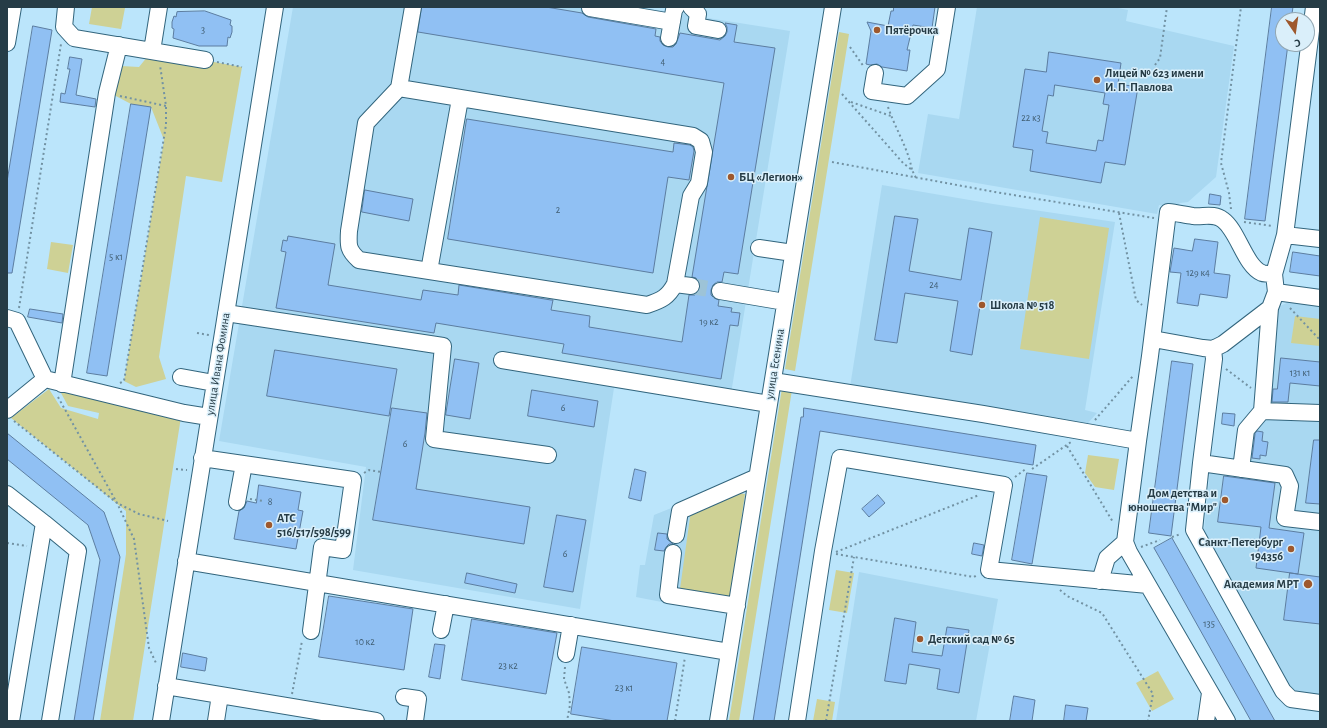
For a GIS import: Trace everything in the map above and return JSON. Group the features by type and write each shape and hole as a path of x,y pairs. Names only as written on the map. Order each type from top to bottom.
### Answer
{"street":[{"path":"8,32 13,7"},
{"path":"66,7 64,27 74,38 206,60"},
{"path":"155,52 159,7"},
{"name":"улица Ивана Фомина","path":"160,721 275,7"},
{"path":"399,88 693,136 701,141 704,152 699,183 691,196 683,285 659,301 647,305 359,260 351,252 348,242 349,231 366,123 399,88 413,7"},
{"path":"691,7 698,14 696,26 718,30"},
{"name":"улица Есенина","path":"718,721 832,7"},
{"path":"877,82 907,96 937,69 947,7"},
{"path":"1241,469 1246,430 1263,405 1270,308 1276,292 1274,274 1285,231 1314,7"},
{"path":"590,10 652,21 674,14 669,38"},
{"path":"62,384 108,93 119,46"},
{"path":"429,271 460,99"},
{"path":"1227,721 1127,547 1138,441 1168,212 1195,216 1216,216 1231,225 1254,267 1262,273 1274,274"},
{"path":"1285,231 1320,239"},
{"path":"759,248 793,253"},
{"path":"720,291 785,302"},
{"path":"1276,292 1320,298"},
{"path":"1270,308 1223,344 1214,354 1194,530 1283,691 1291,699 1320,703"},
{"path":"226,313 443,346 434,438 548,455"},
{"path":"12,319 45,379 184,413 209,417"},
{"path":"1152,339 1203,348 1214,354"},
{"path":"502,360 769,404"},
{"path":"181,377 214,383"},
{"path":"9,414 45,379"},
{"path":"773,381 983,414 1138,441"},
{"path":"1263,405 1320,413"},
{"path":"202,458 353,480 343,550 322,547 311,631"},
{"path":"797,721 823,551 840,458 1004,485 989,570 1148,585"},
{"path":"1201,463 1285,475 1290,486 1285,518 1320,522"},
{"path":"237,502 244,464"},
{"path":"676,535 680,511 757,477"},
{"path":"7,494 78,551 50,721"},
{"path":"12,721 44,523"},
{"path":"1100,581 1107,558 1127,547"},
{"path":"674,553 668,595 737,606"},
{"path":"186,561 247,575 317,583 730,652"},
{"path":"441,630 446,604"},
{"path":"566,654 571,625"},
{"path":"166,686 290,707 343,718 376,721"},
{"path":"1206,721 1210,693"},
{"path":"216,721 220,695"},
{"path":"404,697 418,699 415,721"}],"path":[{"path":"1156,65 1160,58 1168,7"},
{"path":"1241,7 1221,163 1229,193 1231,225 1245,222 1285,231"},
{"path":"12,319 64,27"},
{"path":"850,47 877,82 910,160 912,170 916,178"},
{"path":"107,394 124,381 166,125 166,106 155,52"},
{"path":"206,60 242,67"},
{"path":"108,93 166,106"},
{"path":"842,94 903,163 912,170"},
{"path":"850,102 891,116"},
{"path":"832,162 1167,221"},
{"path":"1119,213 1136,300 1155,316"},
{"path":"1276,292 1320,340"},
{"path":"198,333 211,335"},
{"path":"1214,354 1263,405"},
{"path":"1032,469 1067,446 1084,432 1135,374"},
{"path":"45,379 56,393 118,504 134,539 148,648 157,667"},
{"path":"9,414 118,504 139,514 168,521"},
{"path":"1067,446 1114,522"},
{"path":"176,469 188,470"},
{"path":"353,480 369,470 381,472"},
{"path":"982,493 833,553 974,577 989,570"},
{"path":"1127,547 1160,540"},
{"path":"7,543 40,548"},
{"path":"826,721 854,557"},
{"path":"1044,576 1067,596 1102,613 1153,694 1148,721"},
{"path":"290,707 303,634 311,631"},
{"path":"675,721 687,645"},
{"path":"566,654 564,679 569,693 570,705 567,721"}],"shaded area":[{"path":"293,7 638,7 790,31 729,406 614,388 580,609 353,570 366,467 219,441"},
{"name":"Лицей № 623 имени И. П. Павлова","path":"977,7 1113,7 1128,10 1126,21 1234,46 1216,177 1188,202 1177,205 1177,208 1159,205 1157,214 918,173 928,114 959,119"},
{"name":"Школа № 518","path":"882,185 993,204 1115,222 1085,410 1097,413 1088,423 850,387"},
{"path":"1293,300 1320,303 1320,698 1291,694 1204,531 1211,460 1236,463 1254,410 1276,308"},
{"path":"684,503 694,510 690,517 680,597 677,605 636,597 640,565 645,565 654,515"},
{"name":"Детский сад № 65","path":"859,572 998,599 976,721 836,721"}],"green space":[{"path":"92,7 125,8 121,29 89,24"},
{"path":"839,32 849,34 795,371 785,369"},
{"path":"152,51 242,67 222,182 186,176 159,357 166,379 136,387 124,381 164,140 151,107 131,104 114,95 121,66 139,67"},
{"path":"1040,217 1109,228 1089,359 1020,349"},
{"path":"51,242 73,245 68,273 47,269"},
{"path":"1295,316 1320,319 1320,346 1291,343"},
{"path":"782,388 792,390 739,721 729,721"},
{"path":"49,389 61,408 98,419 99,413 68,406 61,393 74,389 181,417 133,721 100,721 126,554 126,511 11,418"},
{"path":"1088,455 1119,459 1114,490 1095,487 1085,473"},
{"path":"738,493 745,494 730,598 680,589 690,517 694,510"},
{"path":"836,570 854,573 847,613 829,610"},
{"path":"1158,671 1174,699 1152,711 1136,683"},
{"path":"817,699 835,702 832,721 813,721"}],"building":[{"path":"422,7 546,7 582,13 588,17 656,29 655,36 660,37 660,41 663,45 668,47 673,47 676,44 680,33 720,40 727,32 725,23 737,25 734,42 775,48 738,274 724,272 722,282 717,282 713,285 711,290 711,295 719,300 718,306 732,308 731,312 740,313 738,326 730,325 721,379 562,353 564,344 436,323 434,333 276,308 286,252 281,251 283,240 287,241 288,236 335,244 328,285 421,300 423,290 458,295 459,285 553,300 551,310 590,316 589,327 682,342 689,295 695,295 700,288 700,282 696,278 692,277 724,83 418,32"},
{"path":"894,7 935,7 932,28 913,25 907,50 910,50 907,71 882,67 877,64 866,64 871,31 867,22 888,26 891,11 893,11"},
{"path":"1272,7 1293,7 1292,12 1275,12 1275,52 1287,52 1265,221 1245,219"},
{"path":"205,11 231,20 230,25 232,26 232,32 230,38 228,37 227,46 199,46 173,38 174,29 172,28 172,22 174,16 176,17 177,12"},
{"path":"33,26 52,30 12,273 7,273 7,182"},
{"path":"1049,52 1121,63 1118,84 1138,87 1125,165 1105,162 1101,183 1030,171 1033,150 1013,147 1025,69 1046,72","holes":["1055,85 1105,93 1103,104 1109,105 1103,141 1098,140 1096,151 1046,143 1048,132 1042,131 1048,95 1053,96"]},
{"path":"70,57 82,59 76,95 96,99 95,107 60,102 61,93 65,94 70,69 68,69"},
{"path":"131,104 151,107 107,376 87,373"},
{"path":"467,119 673,152 674,143 690,145 693,147 694,151 689,180 668,177 653,273 448,239"},
{"path":"365,190 413,199 409,221 362,212"},
{"path":"1210,194 1221,196 1220,205 1209,204"},
{"path":"895,216 918,219 909,271 961,280 969,228 992,232 972,355 950,351 958,301 905,293 897,343 875,340"},
{"path":"1195,239 1218,242 1214,273 1230,275 1227,298 1200,294 1198,306 1177,303 1181,273 1170,272 1174,248 1192,251"},
{"path":"1293,252 1320,256 1320,276 1290,272"},
{"path":"30,309 63,314 62,323 28,317"},
{"path":"275,350 397,369 389,416 267,396"},
{"path":"1281,358 1320,362 1320,386 1290,383 1288,402 1272,402 1273,389 1277,389"},
{"path":"455,359 479,363 470,419 446,415"},
{"path":"1172,361 1193,364 1171,536 1149,533"},
{"path":"532,390 598,401 594,427 528,416"},
{"path":"392,408 427,413 416,489 530,507 524,544 373,520"},
{"path":"804,408 1036,445 1033,465 820,431 774,721 753,721 801,417 803,417"},
{"path":"1223,413 1235,414 1234,426 1222,424"},
{"path":"1257,431 1263,432 1262,441 1268,442 1266,456 1260,455 1260,459 1252,458 1255,434"},
{"path":"7,433 104,512 120,557 93,721 74,721 100,560 88,525 7,459"},
{"path":"1314,440 1320,440 1320,504 1306,503"},
{"path":"635,469 646,472 641,501 629,498"},
{"path":"1027,473 1047,476 1032,564 1012,560"},
{"path":"1224,476 1275,483 1269,528 1304,533 1298,574 1256,568 1261,527 1218,522"},
{"name":"АТС 516/517/598/599","path":"259,485 301,492 298,510 303,511 296,549 234,539 239,511 244,508 247,501 256,503"},
{"path":"878,495 885,503 869,517 862,509"},
{"path":"557,515 586,520 573,592 544,587"},
{"path":"658,533 667,534 667,539 673,544 669,544 664,551 655,550"},
{"path":"1172,538 1275,721 1251,721 1154,548"},
{"path":"974,543 984,545 982,556 972,554"},
{"path":"467,573 517,584 515,593 465,583"},
{"path":"1290,573 1320,577 1320,624 1284,620"},
{"path":"329,596 413,609 404,670 319,657"},
{"path":"895,618 916,622 912,652 942,656 947,627 969,630 959,693 937,689 940,669 909,664 906,684 885,681"},
{"path":"472,619 557,633 546,694 462,680"},
{"path":"435,644 445,645 440,679 429,677"},
{"path":"582,647 677,663 667,721 615,721 571,714"},
{"path":"183,653 207,658 205,671 181,667"},
{"path":"1014,696 1035,700 1032,721 1010,721"},
{"path":"1066,705 1088,708 1086,721 1064,721"}],"tunnel":[{"path":"691,286 720,291"}],"place":[{"name":"Пятёрочка","path":"877,30"},
{"name":"Лицей № 623 имени И. П. Павлова","path":"1097,80"},
{"name":"БЦ «Легион»","path":"731,177"},
{"name":"Школа № 518","path":"982,305"},
{"name":"Дом детства и юношества \"Мир\"","path":"1225,500"},
{"name":"АТС 516/517/598/599","path":"269,525"},
{"name":"Санкт-Петербург 194356","path":"1291,549"},
{"name":"Академия МРТ","path":"1308,584"},
{"name":"Детский сад № 65","path":"920,639"}]}
